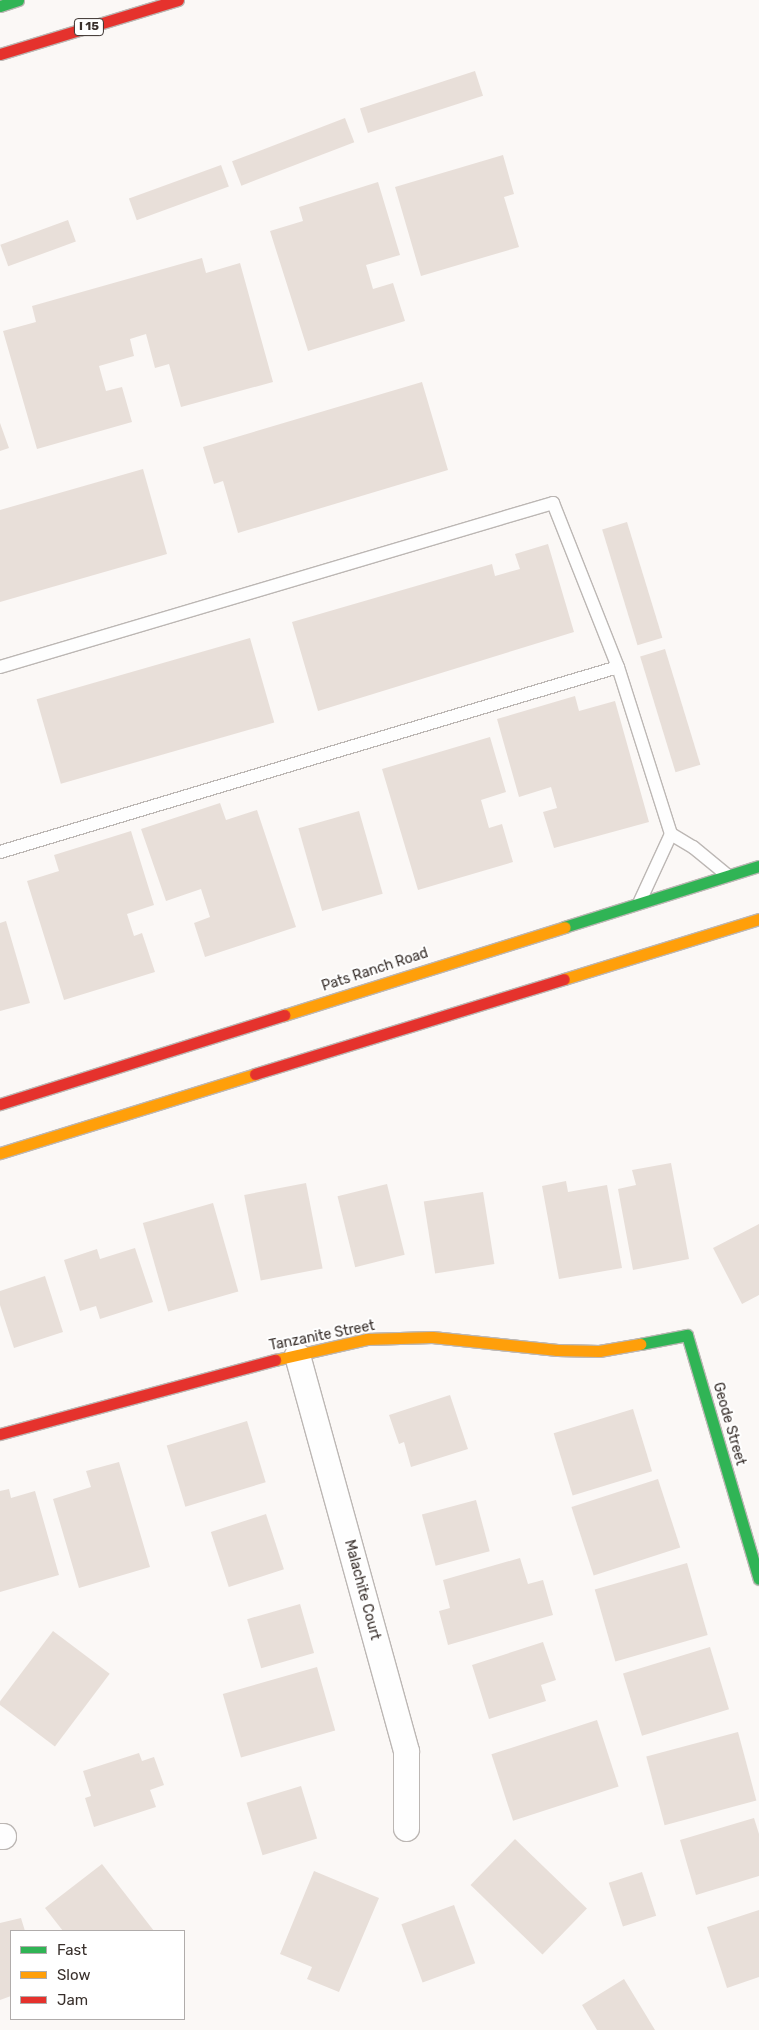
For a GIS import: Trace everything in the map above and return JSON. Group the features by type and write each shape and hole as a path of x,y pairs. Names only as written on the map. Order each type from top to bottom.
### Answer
{"main road":[{"path":"0,6 18,0"},
{"name":"I 15","path":"0,54 178,0"},
{"name":"Pats Ranch Road","path":"0,1104 640,901 759,866"},
{"path":"0,1153 759,918"},
{"name":"Tanzanite Street","path":"0,1434 296,1355 366,1339 432,1337 557,1350 599,1351 687,1335"},
{"name":"Geode Street","path":"687,1335 759,1579"}],"street":[{"name":"Malachite Court","path":"296,1355 406,1751 406,1828"}],"lane":[{"path":"0,667 553,503 618,667 671,834 693,847 727,875"},
{"path":"0,852 618,667"},
{"path":"640,901 671,834"}],"building":[{"path":"475,71 483,96 368,133 360,108"},
{"path":"345,118 354,142 241,186 232,161"},
{"path":"503,155 514,194 504,197 519,247 421,276 395,187"},
{"path":"221,165 229,187 137,220 129,199"},
{"path":"378,182 400,255 366,265 373,289 393,283 405,321 308,351 270,231 303,221 299,207"},
{"path":"68,220 76,242 8,266 0,245"},
{"path":"202,258 206,273 240,263 273,382 181,407 169,364 155,368 146,334 130,339 134,356 99,366 106,391 122,387 132,422 37,449 3,331 36,322 32,306"},
{"path":"422,382 448,470 238,533 223,481 214,484 203,447"},
{"path":"0,423 9,448 0,451"},
{"path":"143,469 167,554 0,602 0,510"},
{"path":"627,522 662,638 638,645 602,530"},
{"path":"548,544 574,632 318,711 292,622 492,564 495,576 520,569 515,554"},
{"path":"250,638 274,723 61,784 37,699"},
{"path":"665,649 700,765 676,772 640,657"},
{"path":"575,696 579,711 615,701 649,822 554,848 543,812 557,808 551,787 519,797 497,719"},
{"path":"490,737 506,792 481,800 489,828 502,824 513,862 418,890 382,769"},
{"path":"220,803 226,820 257,810 296,927 205,957 194,923 210,917 201,889 166,901 141,829"},
{"path":"359,811 383,894 322,911 298,828"},
{"path":"131,831 154,905 127,914 134,936 142,933 155,972 64,1000 27,881 59,871 54,855"},
{"path":"6,921 30,1003 0,1011 0,923"},
{"path":"671,1163 689,1259 633,1270 618,1189 636,1185 632,1170"},
{"path":"566,1181 568,1192 607,1185 622,1268 559,1279 542,1186"},
{"path":"306,1183 323,1268 261,1280 244,1195"},
{"path":"387,1184 405,1255 355,1267 338,1196"},
{"path":"483,1192 494,1264 435,1273 424,1201"},
{"path":"213,1203 238,1291 168,1312 143,1223"},
{"path":"759,1224 759,1295 742,1304 713,1248"},
{"path":"135,1248 153,1302 100,1319 96,1306 80,1311 64,1260 97,1249 100,1259"},
{"path":"45,1276 63,1332 14,1348 0,1305 0,1291"},
{"path":"450,1395 468,1449 411,1467 404,1442 399,1444 389,1415"},
{"path":"633,1409 652,1471 573,1495 554,1433"},
{"path":"247,1421 266,1482 185,1507 167,1446"},
{"path":"119,1462 150,1567 79,1588 53,1499 91,1487 86,1471"},
{"path":"658,1479 680,1547 594,1576 571,1507"},
{"path":"9,1489 11,1498 35,1491 59,1575 0,1592 0,1491"},
{"path":"476,1500 490,1551 436,1566 422,1514"},
{"path":"266,1514 284,1569 229,1587 211,1532"},
{"path":"520,1558 528,1584 543,1580 553,1615 448,1645 439,1611 450,1608 443,1580"},
{"path":"687,1563 708,1635 615,1662 595,1589"},
{"path":"300,1604 314,1653 261,1668 247,1619"},
{"path":"53,1631 110,1674 55,1746 0,1705 0,1701"},
{"path":"543,1642 556,1680 541,1685 546,1701 489,1719 472,1665"},
{"path":"710,1647 729,1709 642,1736 623,1674"},
{"path":"317,1667 335,1730 241,1757 223,1694"},
{"path":"597,1720 619,1787 513,1821 491,1754"},
{"path":"738,1732 756,1801 665,1825 646,1757"},
{"path":"139,1753 142,1761 154,1757 164,1785 150,1790 156,1807 94,1827 85,1798 91,1796 83,1771"},
{"path":"301,1786 317,1839 263,1855 246,1803"},
{"path":"754,1818 759,1834 759,1876 696,1895 680,1840"},
{"path":"515,1839 587,1908 542,1955 471,1885"},
{"path":"102,1864 153,1930 62,1930 45,1908"},
{"path":"314,1871 379,1898 339,1992 307,1979 312,1967 280,1954"},
{"path":"642,1872 656,1916 623,1927 609,1883"},
{"path":"454,1905 475,1963 423,1982 401,1924"},
{"path":"759,1910 759,1977 727,1988 707,1927"},
{"path":"21,1918 25,1930 10,1930 10,1996 0,2000 0,1923"},
{"path":"624,1979 655,2030 597,2030 582,2005"}],"traffic: fast":[{"path":"0,6 18,0"},
{"path":"564,927 759,866"},
{"path":"640,1344 687,1335 759,1579"}],"traffic: slow":[{"path":"564,979 759,919"},
{"path":"284,1015 564,927"},
{"path":"0,1153 255,1074"},
{"path":"275,1360 367,1339 432,1337 557,1350 599,1351 640,1344"}],"traffic: jam":[{"path":"0,54 178,0"},
{"path":"255,1074 564,979"},
{"path":"0,1104 284,1015"},
{"path":"0,1434 275,1360"}]}
